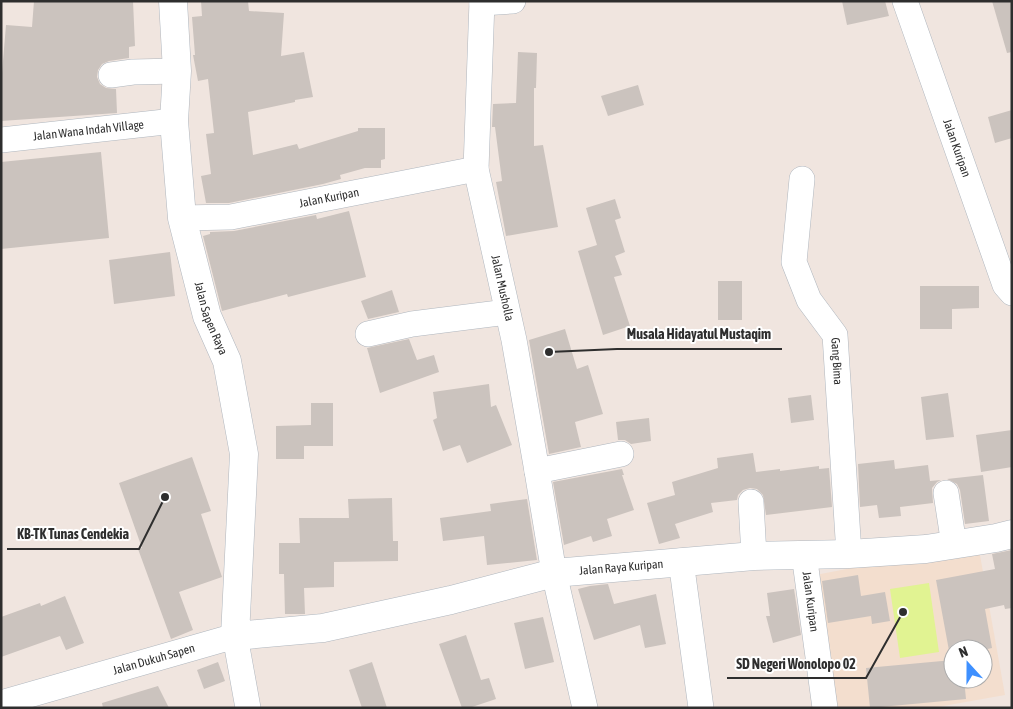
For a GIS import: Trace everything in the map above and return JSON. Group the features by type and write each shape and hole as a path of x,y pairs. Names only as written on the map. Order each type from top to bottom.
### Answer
{"street":[{"name":"Jalan Sapen Raya","path":"173,1 177,71 174,121 182,218 207,316 226,361 244,454 235,636"},
{"path":"482,2 514,1"},
{"name":"Jalan Kuripan","path":"905,1 1005,285 1012,293"},
{"name":"Jalan Musholla","path":"482,2 476,169 507,312 538,471 554,573"},
{"path":"111,75 134,72 177,71"},
{"name":"Jalan Wana Indah Village","path":"1,140 174,121"},
{"name":"Jalan Kuripan","path":"182,218 231,217 476,169"},
{"name":"Gang Bima","path":"802,179 794,262 809,300 835,335 849,554"},
{"path":"368,334 412,324 507,312"},
{"path":"538,471 621,454"},
{"path":"946,493 954,545"},
{"path":"751,502 754,556"},
{"name":"Jalan Raya Kuripan","path":"235,636 323,628 451,600 554,573 754,556 849,554 926,549 1012,534"},
{"name":"Jalan Kuripan","path":"804,554 825,708"},
{"path":"681,561 701,708"},
{"path":"554,573 569,647 585,708"},
{"path":"235,636 248,708"},
{"name":"Jalan Dukuh Sapen","path":"1,703 235,636"}],"shaded area":[{"path":"978,544 1005,695 932,708 833,708 810,576"}],"green space":[{"path":"929,583 939,652 900,658 890,589"}],"building":[{"path":"34,1 133,1 135,46 129,47 129,58 102,64 98,70 97,77 100,84 106,88 116,89 117,113 1,121 1,85 6,25 32,27"},
{"path":"201,1 248,1 249,11 284,13 281,56 304,52 313,97 248,112 253,155 297,144 299,149 358,131 358,128 385,128 385,159 381,160 381,168 365,168 340,175 341,179 323,184 229,203 206,203 201,176 211,174 206,134 214,133 208,79 198,81 193,55 195,55 192,17 202,16"},
{"path":"842,1 885,1 889,16 847,25"},
{"path":"992,1 1012,1 1012,52 1007,53"},
{"path":"518,52 537,53 536,88 534,88 534,146 543,145 558,227 506,236 496,182 502,181 495,127 492,127 493,104 516,103"},
{"path":"638,85 644,105 608,116 601,96"},
{"path":"1012,110 1012,138 995,143 988,117"},
{"path":"101,152 109,238 1,249 1,162"},
{"path":"615,199 621,218 615,220 625,252 615,256 622,275 614,277 630,326 603,335 578,251 597,245 586,208"},
{"path":"349,211 366,277 288,297 287,294 222,311 203,236 210,234 210,232 234,231 316,215 317,219"},
{"path":"170,252 175,296 114,304 109,260"},
{"path":"718,281 742,281 742,320 718,320"},
{"path":"920,286 979,286 979,308 952,309 952,329 920,329"},
{"path":"392,290 399,312 368,319 361,301"},
{"path":"565,329 577,369 588,365 603,414 575,422 581,447 549,454 529,340"},
{"path":"409,339 417,360 434,355 439,372 380,393 367,348"},
{"path":"489,384 491,407 496,405 512,445 467,463 460,445 443,451 433,420 437,418 433,392"},
{"path":"948,393 954,437 926,440 921,397"},
{"path":"811,395 814,420 791,423 788,398"},
{"path":"311,403 333,403 333,446 304,446 304,459 276,459 276,426 311,425"},
{"path":"649,418 651,441 631,444 625,440 618,440 616,422"},
{"path":"1012,430 1012,467 981,472 976,435"},
{"path":"753,453 756,472 819,466 819,469 829,468 832,507 766,515 763,495 757,489 750,488 743,490 738,495 737,500 711,503 713,512 675,524 680,538 659,544 647,503 675,495 672,482 718,468 717,458"},
{"path":"192,457 211,511 201,514 222,577 179,592 193,630 171,639 138,549 142,548 119,483"},
{"path":"894,460 895,469 928,465 930,481 941,480 932,488 933,503 900,507 901,516 879,518 877,505 860,507 858,464"},
{"path":"622,469 624,475 622,475 634,510 607,519 612,536 593,542 591,536 564,545 553,482"},
{"path":"983,475 989,521 965,524 960,490 957,484 947,479"},
{"path":"392,498 393,541 398,541 398,561 334,562 334,587 304,588 305,614 285,614 284,574 279,574 279,543 300,543 299,518 349,518 348,499"},
{"path":"527,499 537,560 487,565 484,536 443,541 440,518 491,511 490,504"},
{"path":"1012,550 1012,608 1005,609 1004,605 985,609 990,639 947,639 936,580 995,569 992,554"},
{"path":"858,575 861,596 885,592 890,621 872,624 871,616 828,623 822,581"},
{"path":"608,584 614,604 656,594 666,644 645,648 640,625 594,640 578,589"},
{"path":"794,589 801,635 773,643 766,616 770,616 767,593"},
{"path":"65,596 84,643 66,650 60,636 1,657 1,617 40,603 41,606"},
{"path":"543,617 554,662 525,669 514,623"},
{"path":"466,635 481,680 489,678 496,699 469,708 462,708 439,644"},
{"path":"943,661 943,689 965,689 966,699 870,708 866,668"},
{"path":"218,662 225,681 204,689 197,670"},
{"path":"372,662 387,708 362,708 349,670"},
{"path":"158,686 169,708 103,708 102,703"}],"place":[{"name":"Musala Hidayatul Mustaqim","path":"549,352"},
{"name":"KB-TK Tunas Cendekia","path":"165,497"},
{"name":"SD Negeri Wonolopo 02","path":"903,612"}]}
